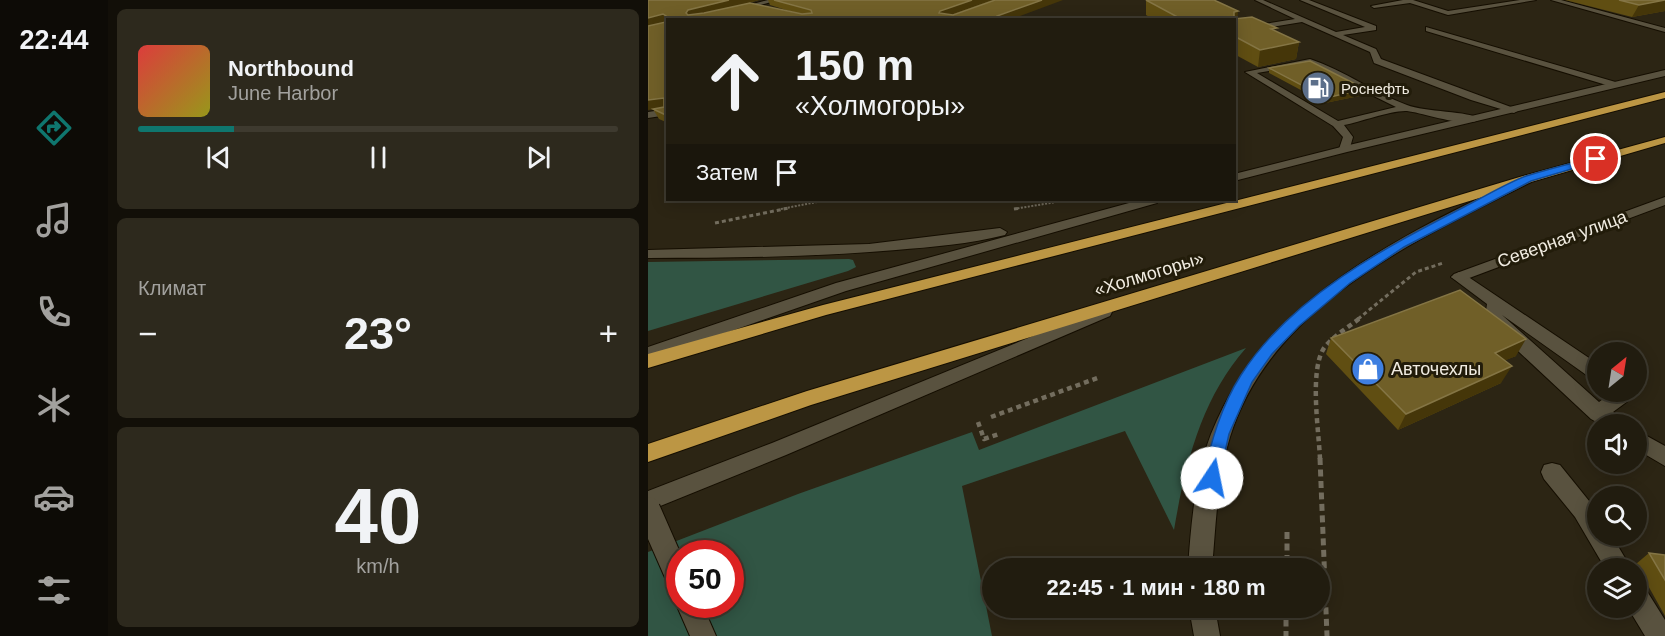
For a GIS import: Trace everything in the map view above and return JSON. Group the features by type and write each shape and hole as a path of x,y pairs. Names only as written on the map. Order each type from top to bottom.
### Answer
{"highway":[{"path":"648,361 823,310 1665,95"},
{"name":"«Холмогоры»","path":"648,453 807,399 1527,179 1665,140"}],"street":[{"path":"703,18 776,0"},
{"path":"1258,0 1373,51 1377,61 1474,99 1514,110"},
{"path":"1303,0 1373,28 1335,34"},
{"path":"1374,6 1410,1 1448,13 1533,0"},
{"path":"1554,0 1665,30"},
{"path":"753,5 773,10"},
{"path":"1236,31 1302,20"},
{"path":"1430,29 1616,85"},
{"path":"1345,149 1348,137 1337,124 1249,72 1310,60 1405,108 1442,116 1475,119"},
{"path":"1236,177 1345,149 1665,73"},
{"path":"1337,124 1405,108"},
{"path":"648,116 666,112"},
{"path":"1201,558 1208,499 1221,434 1246,380 1267,351 1294,322 1345,280 1391,250 1527,179"},
{"path":"648,354 841,287 1148,201"},
{"name":"Северная улица","path":"1495,302 1459,276 1665,202"},
{"path":"648,254 806,252 914,246 1096,214"},
{"path":"1587,366 1495,302 1493,318 1598,413 1613,402"},
{"path":"648,501 779,449 1120,305"},
{"path":"1647,445 1665,457"},
{"path":"1552,472 1587,516"},
{"path":"648,508 666,550"},
{"path":"1647,615 1660,636"},
{"path":"695,618 703,636"},
{"path":"1204,618 1207,636"}],"path":[{"path":"715,223 822,201"},
{"path":"1014,209 1062,201"},
{"path":"1327,636 1317,392 1319,359 1322,350 1328,344 1416,272 1450,261"},
{"path":"991,417 1100,377"},
{"path":"978,422 984,439 999,434"},
{"path":"1287,532 1287,558"},
{"path":"1286,618 1286,636"}],"green space":[{"path":"853,260 856,267 848,271 648,331 648,262"},
{"path":"1246,348 1230,368 1206,411 1190,457 1174,530 1125,431 962,486 982,586 982,618 988,618 992,636 648,636 648,552 666,545 666,618 744,618 744,540 679,540 798,494 972,432 979,450"}],"building":[{"path":"648,0 729,0 688,10 686,13 688,15 750,3 802,14 812,13 811,10 774,0 972,0 939,13 953,15 995,0 1042,0 997,16 998,18 666,18 663,14 648,18"},
{"path":"1146,0 1214,0 1238,11 1234,12 1234,18 1179,18"},
{"path":"1619,0 1665,0 1639,5"},
{"path":"1252,17 1277,28 1271,29 1299,42 1260,50 1236,37 1236,19"},
{"path":"666,22 666,115 653,109 664,107 664,98 648,100 648,26"},
{"path":"1310,61 1365,89 1326,98 1269,68"},
{"path":"1460,290 1526,339 1495,353 1512,366 1406,414 1331,338"},
{"path":"1649,553 1665,555 1665,580"}],"place":[{"name":"Роснефть","path":"1318,88"},
{"name":"Авточехлы","path":"1368,369"}],"route":[{"path":"1212,478 1221,434 1246,380 1267,351 1294,322 1345,280 1400,244 1527,179 1596,159"}]}
